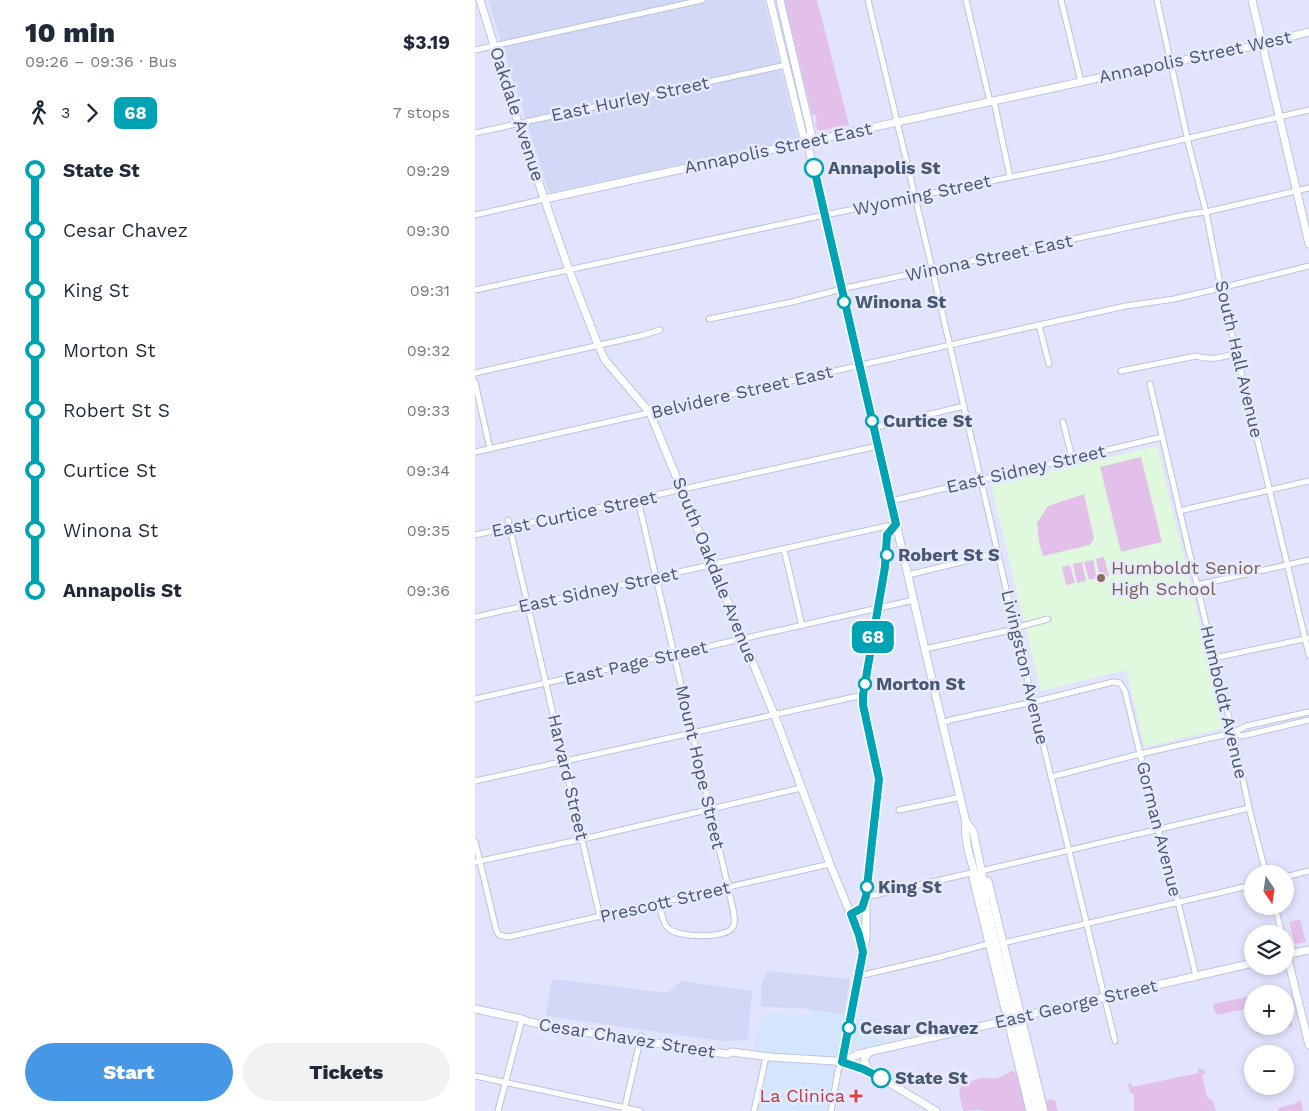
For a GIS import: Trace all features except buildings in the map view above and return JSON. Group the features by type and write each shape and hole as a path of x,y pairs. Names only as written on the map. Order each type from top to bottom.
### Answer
{"street":[{"name":"Oakdale Avenue","path":"480,0 518,124 545,199"},
{"path":"475,50 702,0"},
{"path":"770,0 825,215 873,428 961,798 966,822 966,834 975,859 979,884 985,899 1037,1111"},
{"path":"780,0 811,133 807,142"},
{"name":"Livingston Avenue","path":"868,0 933,270 1015,629 1115,1041"},
{"path":"966,0 1010,177"},
{"path":"1061,0 1081,82"},
{"name":"South Hall Avenue","path":"1157,0 1187,139 1206,212 1221,288 1307,638 1309,655"},
{"path":"1252,0 1309,244"},
{"name":"Annapolis Street West","path":"1081,82 1263,44 1309,32"},
{"name":"East Hurley Street","path":"475,133 786,65"},
{"name":"Annapolis Street East","path":"475,215 1081,82"},
{"name":"Wyoming Street","path":"475,290 1187,139 1309,110"},
{"name":"Winona Street East","path":"709,319 1309,188"},
{"name":"South Oakdale Avenue","path":"545,199 569,270 605,360 650,412 774,715 859,935 863,952"},
{"name":"Belvidere Street East","path":"475,452 1039,325 1221,288 1309,266"},
{"path":"1039,325 1049,364"},
{"path":"475,373 660,330"},
{"path":"1121,371 1189,357 1196,356 1213,359 1238,353"},
{"path":"475,382 491,449"},
{"name":"Humboldt Avenue","path":"1150,384 1264,865"},
{"path":"873,428 964,406"},
{"path":"1063,422 1072,458"},
{"name":"East Sidney Street","path":"891,501 1162,437"},
{"name":"East Curtice Street","path":"475,535 878,446"},
{"path":"1179,511 1309,481"},
{"name":"Mount Hope Street","path":"637,500 735,922 731,930 724,933 692,936 671,931 665,924 659,903"},
{"name":"Harvard Street","path":"508,520 600,917"},
{"path":"831,1111 867,933 866,896 879,779 863,705 863,695 885,567 887,535 896,524"},
{"name":"East Sidney Street","path":"475,617 896,524"},
{"path":"887,548 900,542"},
{"path":"784,549 802,626"},
{"path":"908,575 998,553"},
{"path":"1197,585 1309,560"},
{"name":"East Page Street","path":"475,699 914,600"},
{"path":"925,649 1015,629 1048,619"},
{"path":"1214,658 1307,638"},
{"name":"Gorman Avenue","path":"1033,702 1113,682 1120,683 1125,691 1196,976"},
{"path":"475,781 863,695"},
{"path":"942,723 1033,702"},
{"path":"1051,777 1233,733 1246,726 1309,712"},
{"path":"1233,733 1242,736 1309,720"},
{"path":"475,841 477,862 801,788"},
{"path":"899,810 961,798"},
{"path":"985,870 1249,808"},
{"path":"975,859 983,863 985,870 1044,1111"},
{"path":"975,859 971,873 1030,1111"},
{"name":"Prescott Street","path":"477,862 495,928 499,935 508,937 830,864"},
{"path":"1294,875 1309,871"},
{"path":"866,896 971,873"},
{"path":"1003,943 1244,886"},
{"path":"851,914 862,908 866,896"},
{"path":"859,976 988,944"},
{"path":"1294,951 1309,950"},
{"name":"East George Street","path":"842,1062 854,1056 870,1052 1244,965"},
{"path":"1292,975 1307,1028 1309,1045"},
{"name":"Cesar Chavez Street","path":"475,1009 565,1029 640,1038 727,1054 732,1052 766,1057 842,1062 870,1072 935,1111"},
{"path":"498,1111 522,1019"},
{"path":"624,1109 640,1038"},
{"path":"870,1052 864,1059 870,1072"},
{"path":"754,1111 766,1057"},
{"path":"475,1076 640,1111"}],"shaded area":[{"path":"488,0 764,0 798,139 549,193"},
{"path":"785,0 817,0 849,125 821,131 817,130 815,124 817,122 815,114 812,115"},
{"name":"Humboldt Senior High School","path":"1157,446 1225,728 1145,747 1126,670 1041,691 991,485"},
{"path":"1141,457 1162,542 1121,552 1100,467"},
{"path":"1084,494 1094,538 1090,545 1043,556 1037,523 1048,506"},
{"path":"1104,557 1109,576 1100,578 1096,559"},
{"path":"1093,560 1097,578 1089,580 1084,562"},
{"path":"1082,562 1086,581 1077,583 1073,564"},
{"path":"1070,565 1075,583 1066,585 1062,567"},
{"path":"1300,919 1306,942 1295,944 1294,925 1290,925 1289,922"},
{"path":"768,971 850,979 844,1015 800,1008 761,1007 761,984"},
{"path":"552,979 667,993 681,981 752,991 748,1040 721,1041 546,1016"},
{"path":"1244,998 1244,1009 1217,1015 1213,1004"},
{"path":"811,1010 858,1019 879,1019 885,1042 838,1053 825,1111 759,1111 768,1067 754,1045 764,1013 810,1016"},
{"path":"1198,1068 1204,1070 1206,1074 1202,1074 1207,1097 1213,1101 1216,1111 1134,1111 1134,1095 1130,1092 1128,1084 1131,1083 1132,1087 1198,1073"},
{"path":"1014,1071 1019,1080 1026,1111 964,1111 959,1093 961,1086 981,1078 999,1078"},
{"path":"1051,1099 1055,1101 1058,1111 1047,1111 1045,1102"},
{"path":"1301,1100 1303,1111 1278,1111 1278,1108"}],"bus line":[{"name":"68","path":"814,168 896,524 887,535 885,567 863,695 863,705 879,779 866,896 862,908 851,914 863,952 842,1062 881,1078"}],"place":[{"name":"Annapolis St","path":"814,168"},
{"name":"Winona St","path":"844,302"},
{"name":"Curtice St","path":"872,421"},
{"name":"Robert St S","path":"887,555"},
{"name":"Humboldt Senior High School","path":"1101,578"},
{"name":"Morton St","path":"865,684"},
{"name":"King St","path":"867,887"},
{"name":"Cesar Chavez","path":"849,1028"},
{"name":"State St","path":"881,1078"},
{"name":"La Clinica","path":"856,1096"}]}
